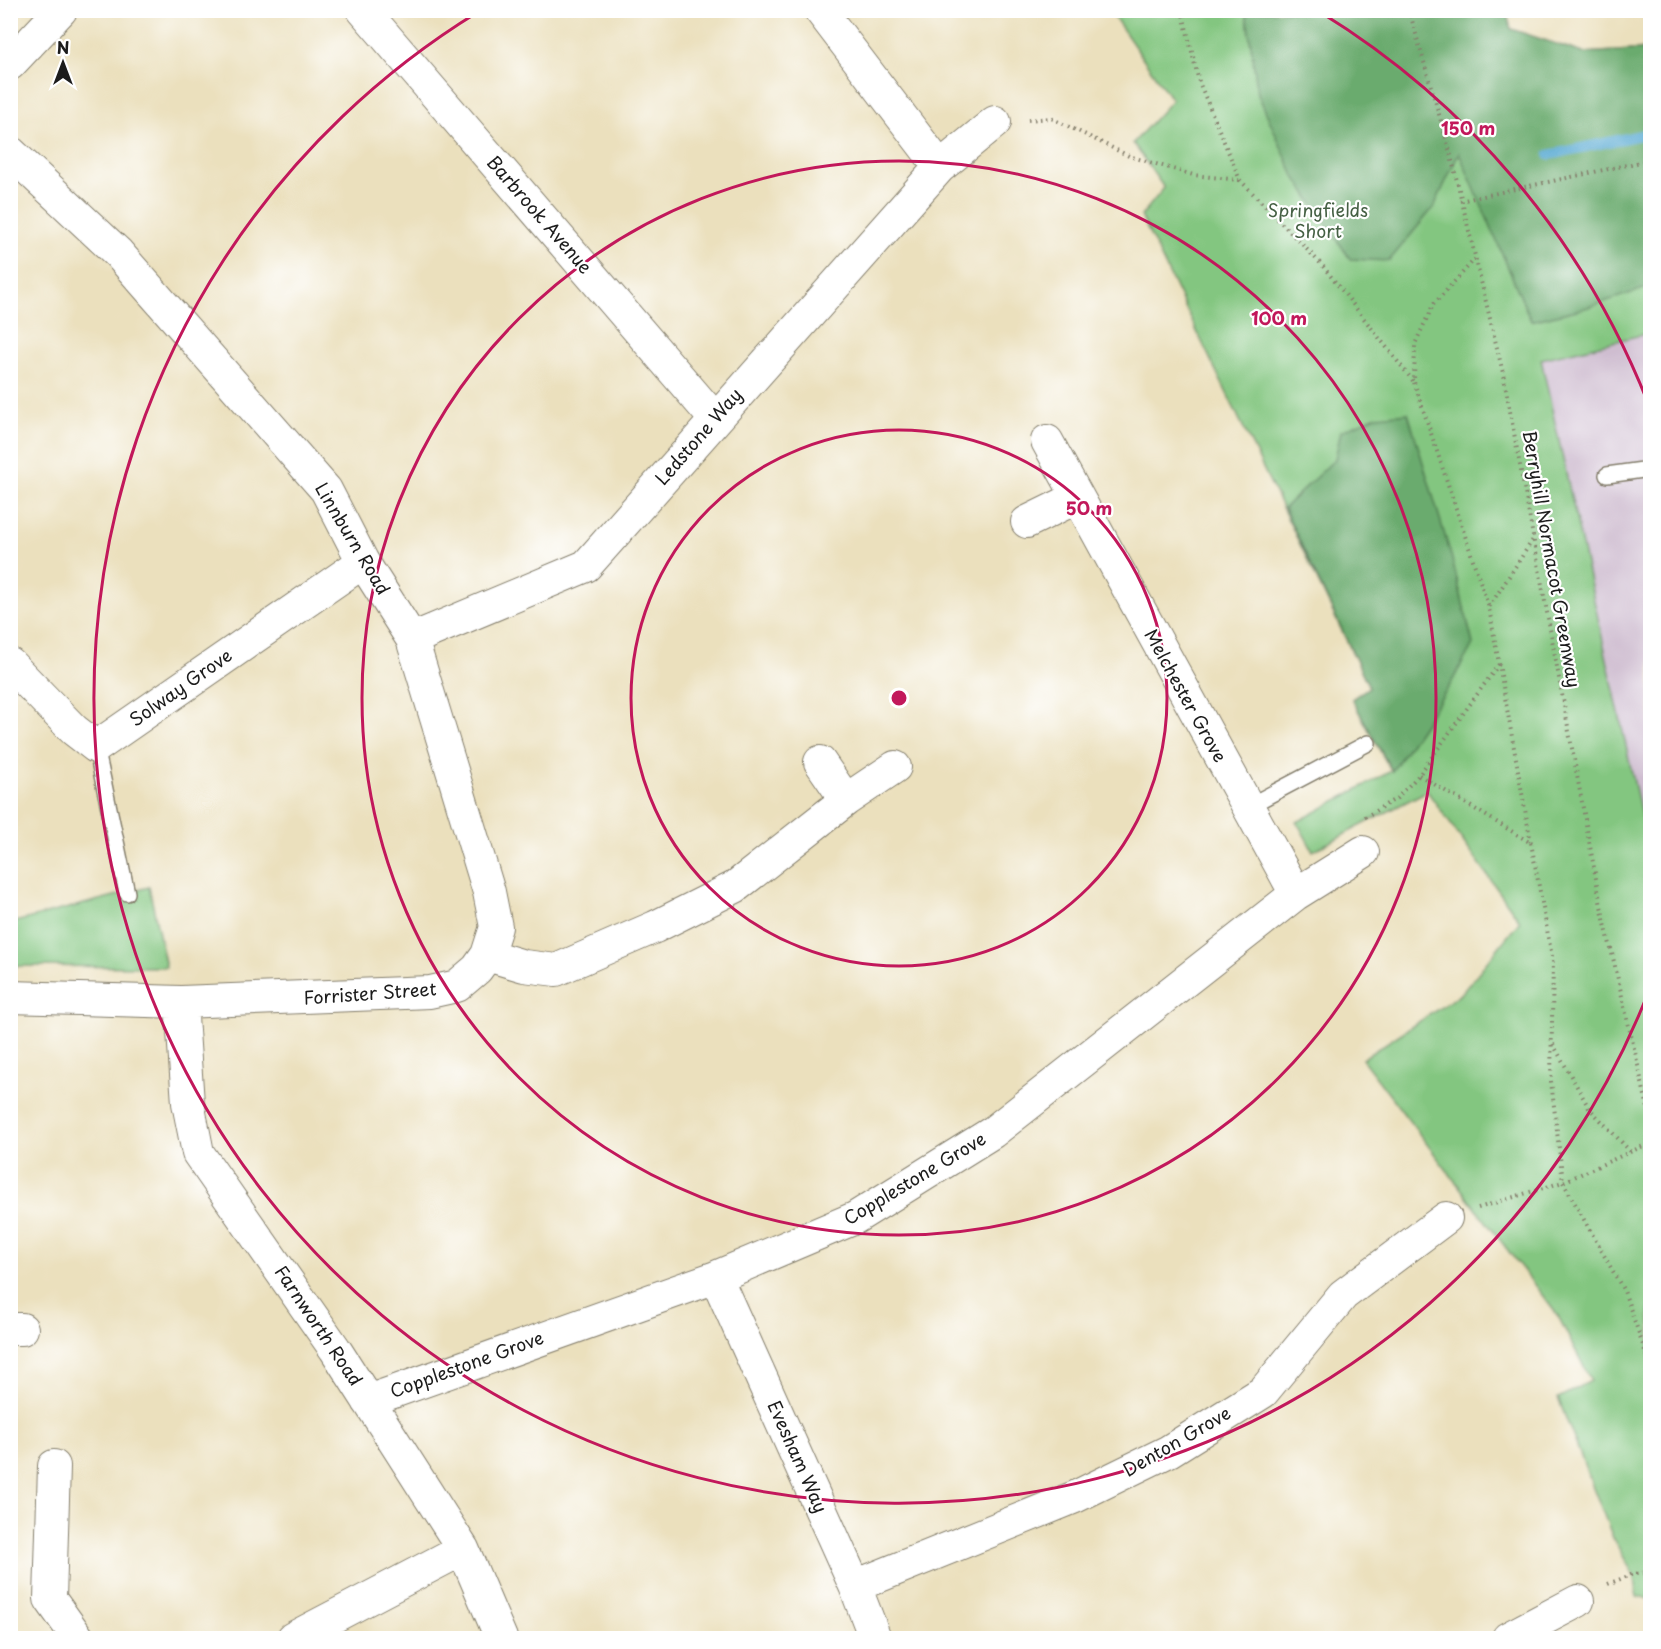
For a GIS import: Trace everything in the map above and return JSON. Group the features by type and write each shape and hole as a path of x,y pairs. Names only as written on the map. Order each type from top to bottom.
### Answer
{"street":[{"path":"10,64 61,10"},
{"name":"Barbrook Avenue","path":"363,10 715,419"},
{"path":"820,10 940,167"},
{"name":"Ledstone Way","path":"412,639 586,566 940,167 995,122"},
{"name":"Linnburn Road","path":"10,152 118,253 326,490 363,562 412,639 489,892 496,927 487,955"},
{"name":"Melchester Grove","path":"1047,441 1076,498 1296,894"},
{"path":"1027,522 1076,498"},
{"name":"Solway Grove","path":"96,747 363,562"},
{"path":"10,664 74,730 96,747"},
{"path":"820,762 846,800"},
{"path":"487,955 524,966 556,970 596,954 735,887 846,800 895,766"},
{"name":"Copplestone Grove","path":"368,1401 716,1277 855,1218 993,1132 1296,894 1363,852"},
{"name":"Forrister Street","path":"10,997 181,1002 430,992 457,986 477,969 487,955"},
{"name":"Farnworth Road","path":"181,1002 188,1103 198,1153 335,1348 463,1549 501,1638"},
{"name":"Denton Grove","path":"855,1586 1075,1497 1179,1445 1263,1392 1343,1295 1446,1218"},
{"name":"Evesham Way","path":"716,1277 855,1586 875,1638"},
{"path":"54,1466 50,1599 78,1638"},
{"path":"293,1638 463,1549"},
{"path":"1508,1638 1578,1601"}],"lane":[{"path":"1607,475 1650,469"},
{"path":"1247,807 1368,743"},
{"path":"96,747 128,893"}],"path":[{"path":"1182,10 1199,82 1240,180 1322,265 1414,382 1489,608 1553,962 1551,1081 1563,1182 1624,1291 1650,1365"},
{"name":"Berryhill Normacot Greenway","path":"1409,10 1451,156 1503,373 1601,906 1650,1117"},
{"path":"995,122 1051,118 1129,156 1193,175 1240,180"},
{"path":"1460,201 1650,160"},
{"path":"1414,382 1415,344 1433,305 1475,259"},
{"path":"1489,608 1534,538"},
{"path":"1397,798 1419,775 1499,664"},
{"path":"1419,775 1531,843"},
{"path":"1553,1043 1589,1108 1630,1151"},
{"path":"1446,1218 1563,1182 1650,1143"},
{"path":"1578,1601 1633,1574 1650,1572"}],"shaded area":[{"path":"1650,333 1650,855 1540,358"}],"green space":[{"name":"Springfields Short","path":"1110,11 1506,11 1511,29 1583,53 1650,49 1650,333 1541,359 1650,855 1650,1600 1637,1597 1633,1574 1613,1538 1558,1398 1591,1381 1558,1316 1362,1059 1461,994 1520,921 1427,791 1313,851 1297,822 1391,771 1352,699 1369,687 1141,216 1164,188 1133,143 1172,100"},
{"path":"1246,11 1506,11 1511,29 1583,53 1650,49 1650,287 1585,308 1531,321 1459,153 1434,207 1389,261 1350,259 1293,174 1258,94"},
{"path":"1408,413 1452,559 1473,644 1450,685 1392,771 1352,699 1369,687 1284,508 1335,459 1341,431 1376,416"},
{"path":"149,887 166,967 11,966 11,923"}],"waterway":[{"path":"1549,155 1650,133"}]}
